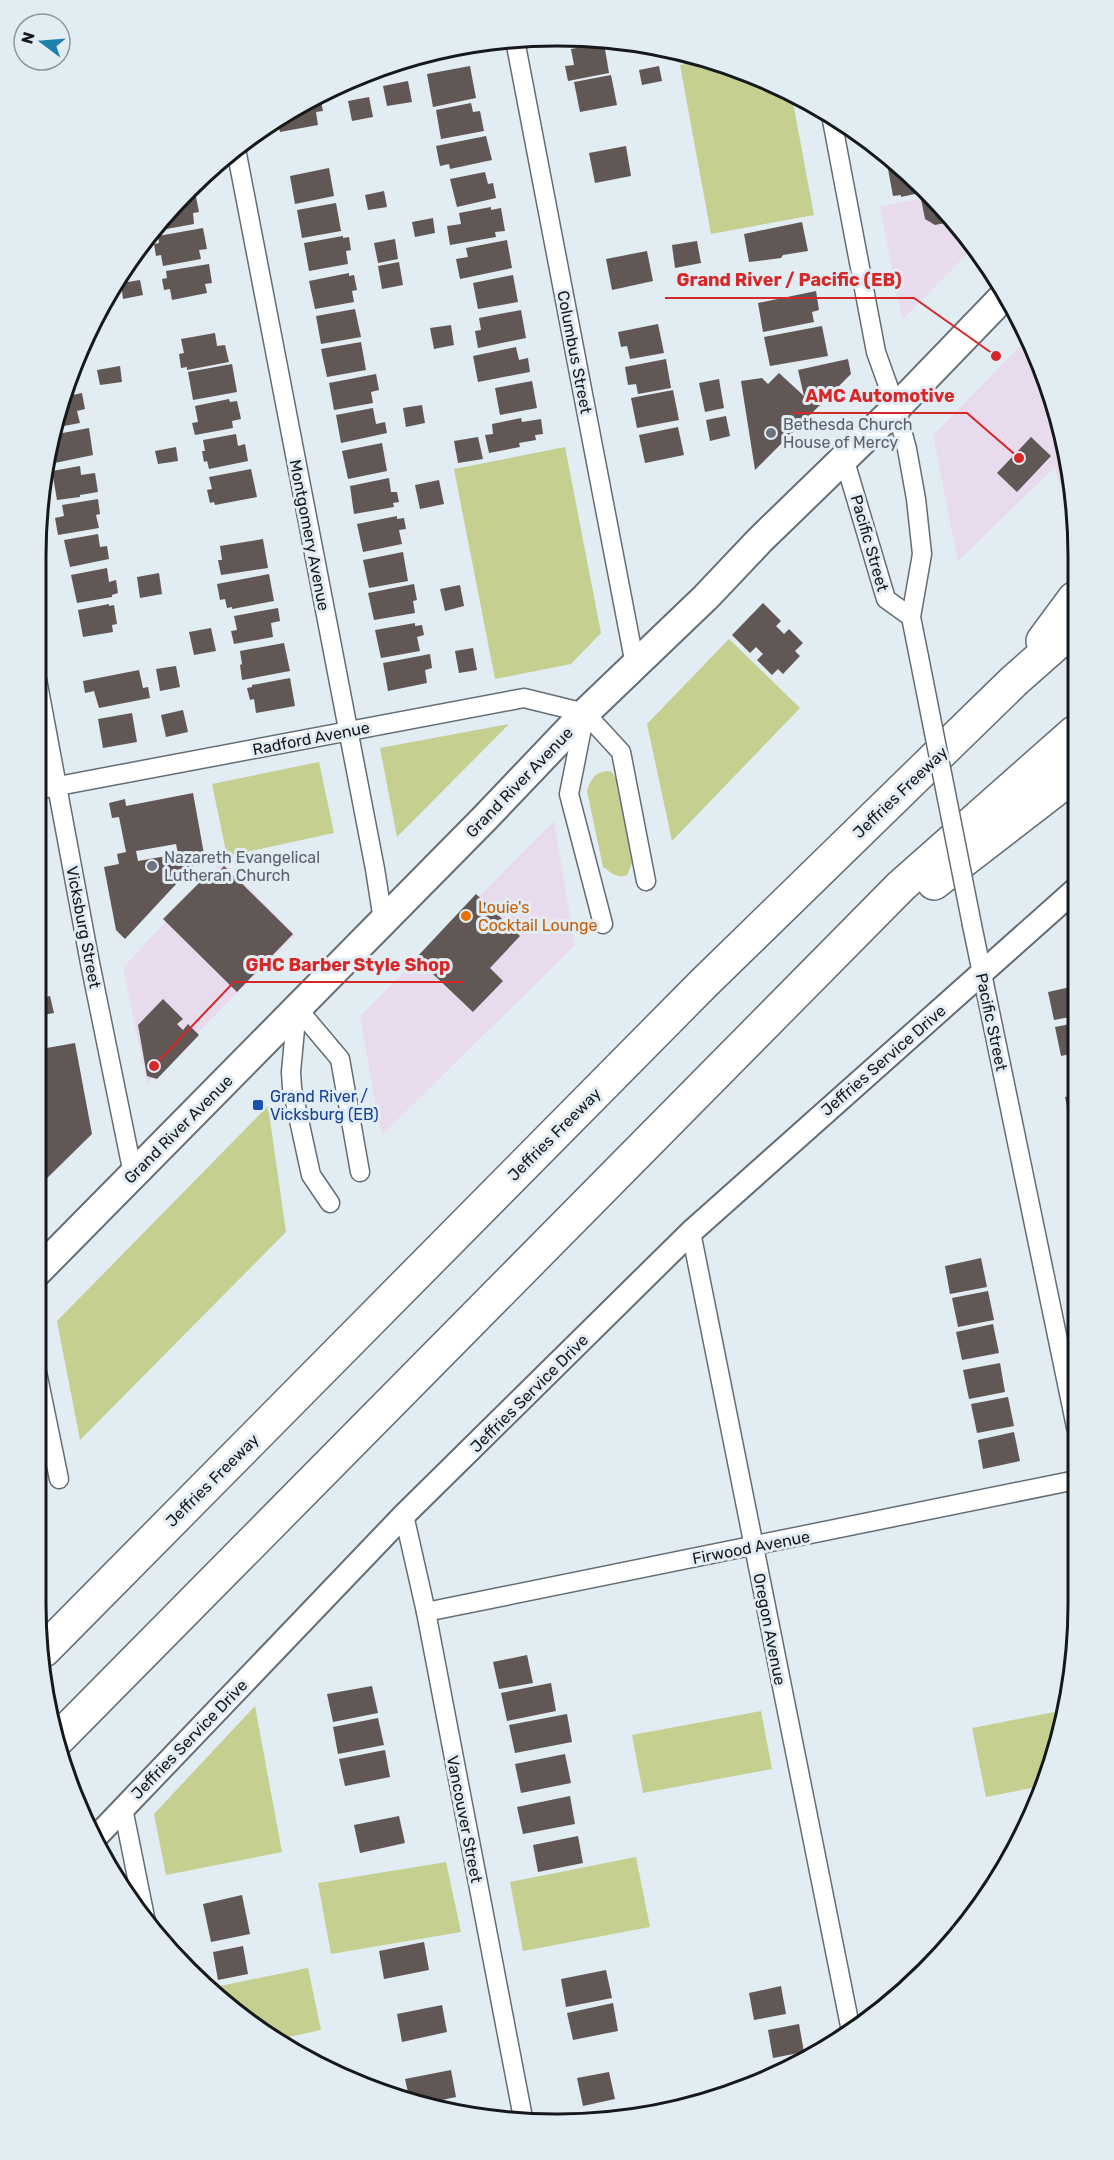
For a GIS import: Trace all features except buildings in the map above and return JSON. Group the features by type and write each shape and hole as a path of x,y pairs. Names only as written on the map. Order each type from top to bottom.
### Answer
{"highway":[{"path":"1014,681 1068,607"},
{"name":"Jeffries Freeway","path":"49,1645 703,984 1014,681 1068,633"},
{"path":"63,1733 901,886 1068,738"},
{"path":"825,965 1068,780"}],"main road":[{"name":"Grand River Avenue","path":"46,1263 585,713 896,408 999,302"}],"street":[{"name":"Columbus Street","path":"517,49 635,665"},
{"name":"Pacific Street","path":"834,128 876,352 896,408 907,449 916,499 922,554 910,617 1068,1388"},
{"name":"Montgomery Avenue","path":"238,159 383,920"},
{"name":"Pacific Street","path":"844,458 886,599 910,617"},
{"name":"Radford Avenue","path":"46,788 524,698 585,713"},
{"path":"585,713 621,752 646,881"},
{"path":"585,713 569,794 603,924"},
{"name":"Vicksburg Street","path":"46,727 133,1174"},
{"name":"Jeffries Service Drive","path":"101,1832 404,1515 691,1232 1068,896"},
{"path":"297,1008 340,1059 360,1172"},
{"path":"297,1008 291,1072 292,1088 311,1174 330,1203"},
{"name":"Oregon Avenue","path":"691,1232 849,2021"},
{"path":"46,1416 59,1479"},
{"name":"Firwood Avenue","path":"426,1612 1068,1482"},
{"name":"Vancouver Street","path":"404,1515 426,1612 522,2112"},
{"path":"123,1808 141,1899"}],"shaded area":[{"path":"920,199 967,254 902,320 880,207"},
{"path":"1021,345 1050,425 1062,481 1059,484 1055,467 958,561 933,435"},
{"path":"554,821 575,945 383,1134 379,1125 360,1016"},
{"path":"222,860 295,935 147,1084 123,968"}],"green space":[{"path":"688,64 721,74 752,85 793,105 814,215 711,234 680,65"},
{"path":"565,447 601,633 571,664 495,679 454,469"},
{"path":"729,639 800,708 672,841 647,724"},
{"path":"509,724 397,837 380,748"},
{"path":"319,762 334,833 227,856 212,784"},
{"path":"607,771 612,772 616,779 634,859 627,875 623,876 614,874 603,867 587,791 594,777"},
{"path":"268,1106 286,1232 80,1440 57,1321"},
{"path":"255,1706 282,1852 166,1875 154,1814"},
{"path":"761,1711 772,1769 643,1793 632,1735"},
{"path":"1056,1712 1033,1788 986,1797 972,1728"},
{"path":"636,1857 650,1927 523,1951 510,1882"},
{"path":"446,1862 461,1932 331,1954 318,1883"},
{"path":"308,1968 321,2030 289,2037 246,2008 219,1986"}],"place":[{"name":"Grand River / Pacific (EB)","path":"996,356"},
{"name":"Bethesda Church House of Mercy","path":"771,433"},
{"name":"AMC Automotive","path":"1019,458"},
{"name":"Nazareth Evangelical Lutheran Church","path":"152,866"},
{"name":"Louie's Cocktail Lounge","path":"466,916"},
{"name":"GHC Barber Style Shop","path":"154,1066"},
{"name":"Grand River / Vicksburg (EB)","path":"258,1105"}]}
